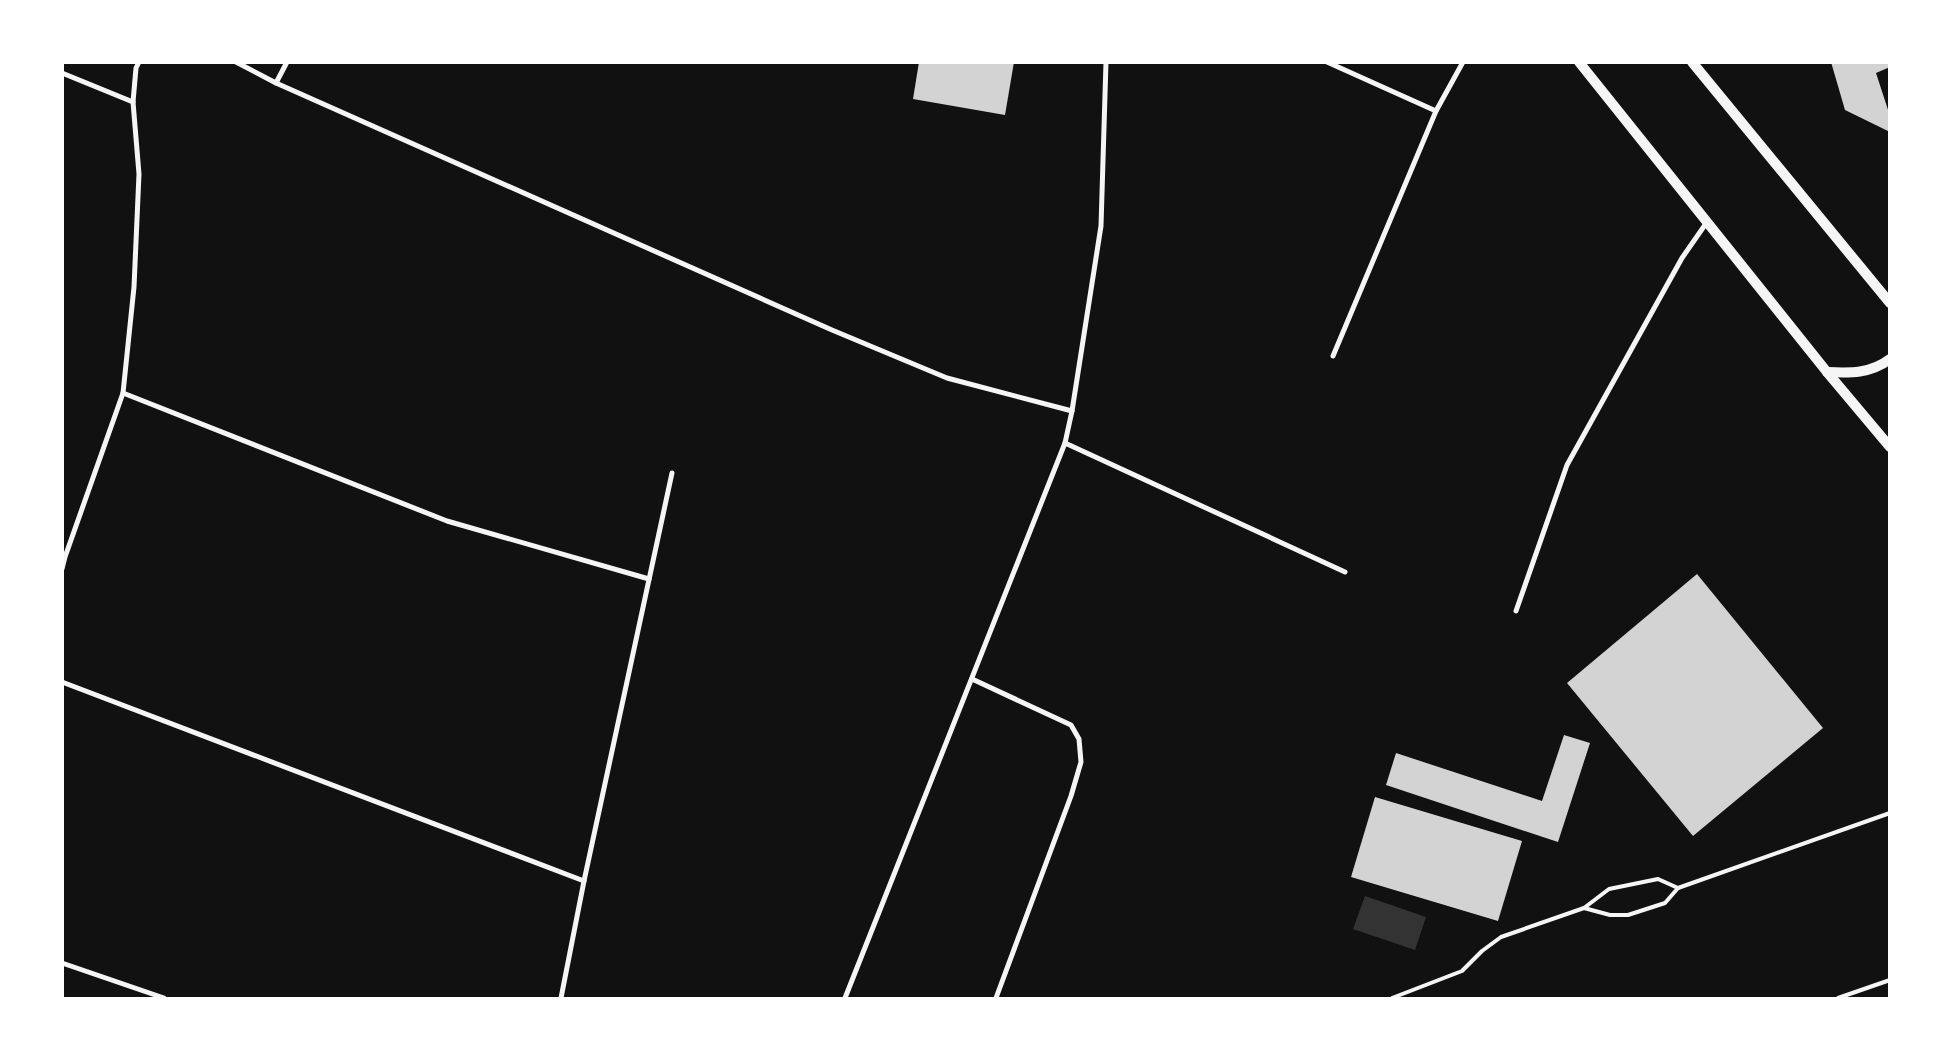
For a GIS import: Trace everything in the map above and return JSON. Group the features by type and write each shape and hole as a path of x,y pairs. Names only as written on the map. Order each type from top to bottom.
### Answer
{"main road":[{"path":"1579,62 1827,372 1890,447"},
{"path":"1692,62 1890,304"},
{"path":"1827,372 1861,373 1881,366 1890,359"}],"street":[{"path":"62,568 123,393 134,287 139,174 133,102 136,68 139,62"},
{"path":"236,62 276,83 823,326 947,378 1072,411"},
{"path":"276,83 287,62"},
{"path":"845,998 1065,444 1072,411 1101,226 1106,62"},
{"path":"1327,62 1436,111"},
{"path":"1333,356 1436,111 1463,62"},
{"path":"62,73 133,102"},
{"path":"1516,611 1567,465 1682,258 1707,222"},
{"path":"123,393 447,521 649,578"},
{"path":"1065,444 1345,572"},
{"path":"561,998 584,881 672,473"},
{"path":"972,679 1071,725 1079,739 1080,747 1081,762 1071,796 996,998"},
{"path":"62,682 584,881"},
{"path":"62,963 164,998"}],"lane":[{"path":"1584,908 1610,915 1628,915 1665,904 1678,888 1890,814"},
{"path":"1392,998 1462,971 1482,951 1501,937 1584,908 1609,889 1658,879 1678,888"},
{"path":"1838,998 1890,980"}],"shaded area":[{"path":"1365,896 1426,917 1415,950 1353,929"}],"building":[{"path":"919,62 1014,62 1005,115 913,99"},
{"path":"1831,62 1890,62 1890,67 1876,73 1890,116 1890,132 1845,110"},
{"path":"1697,574 1823,728 1693,836 1567,683"},
{"path":"1564,735 1590,743 1558,842 1386,785 1396,753 1542,801"},
{"path":"1375,797 1522,841 1498,921 1351,877"}]}
